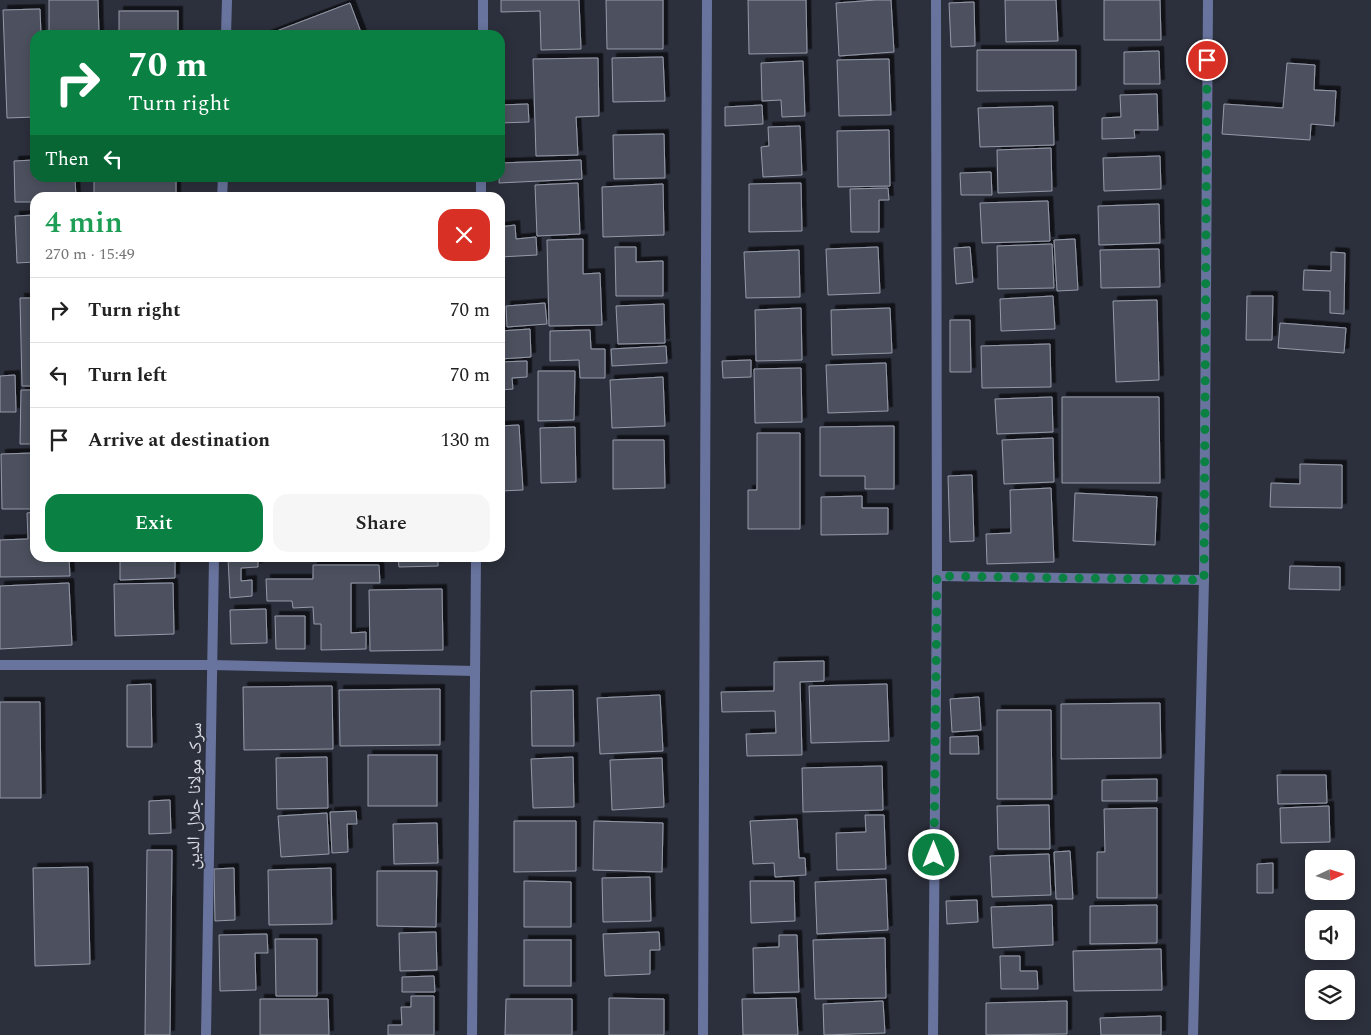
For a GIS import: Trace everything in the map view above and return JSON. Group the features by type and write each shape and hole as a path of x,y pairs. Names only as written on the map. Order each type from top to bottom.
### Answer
{"street":[{"path":"226,30 227,0"},
{"path":"483,30 484,0"},
{"path":"703,1035 707,0"},
{"path":"933,1035 937,576 936,0"},
{"path":"1193,1035 1204,580 1208,0"},
{"name":"سرک مولانا جلال الدین","path":"206,1035 214,562"},
{"path":"472,1035 476,562"},
{"path":"937,576 1204,580"},
{"path":"0,665 212,665 475,671"}],"building":[{"path":"49,0 98,0 99,30 49,30"},
{"path":"501,0 579,0 581,49 541,50 540,11 501,12"},
{"path":"606,0 663,0 663,49 607,49"},
{"path":"748,0 806,0 807,53 749,54"},
{"path":"891,0 894,52 839,56 836,3"},
{"path":"1005,0 1056,0 1058,41 1006,42"},
{"path":"1104,0 1160,0 1161,40 1104,40"},
{"path":"974,2 975,46 951,47 949,3"},
{"path":"350,3 360,30 279,30"},
{"path":"40,9 41,30 30,30 30,117 7,118 3,10"},
{"path":"119,11 178,11 178,30 119,30"},
{"path":"977,50 1076,50 1076,90 977,91"},
{"path":"1159,51 1160,84 1124,84 1124,52"},
{"path":"663,57 665,101 613,102 612,58"},
{"path":"598,58 599,116 576,117 578,155 536,156 533,59"},
{"path":"889,59 891,115 839,116 837,60"},
{"path":"803,61 805,116 782,117 781,100 762,101 761,63"},
{"path":"1287,63 1315,65 1314,90 1336,91 1334,126 1311,124 1310,140 1222,134 1224,104 1283,108"},
{"path":"1157,94 1158,130 1134,130 1135,138 1102,139 1102,118 1121,117 1120,95"},
{"path":"528,104 529,122 505,123 505,105"},
{"path":"762,105 763,124 725,126 725,107"},
{"path":"1053,106 1054,145 980,147 978,108"},
{"path":"800,126 802,175 763,177 761,147 769,146 768,127"},
{"path":"889,130 890,186 838,187 837,131"},
{"path":"664,134 665,178 614,179 613,135"},
{"path":"1051,148 1052,191 998,193 997,150"},
{"path":"1160,156 1161,189 1104,191 1103,158"},
{"path":"30,160 30,182 75,182 76,192 30,192 30,202 15,202 14,161"},
{"path":"581,160 582,179 499,183 505,182 505,163"},
{"path":"991,172 992,195 961,195 960,173"},
{"path":"94,182 176,182 176,192 94,192"},
{"path":"578,183 580,234 537,236 535,185"},
{"path":"801,183 802,231 749,232 749,184"},
{"path":"663,184 664,235 603,237 602,187"},
{"path":"888,188 889,200 879,200 879,232 851,232 850,189"},
{"path":"1048,201 1050,241 982,243 980,203"},
{"path":"1159,204 1160,243 1099,245 1098,206"},
{"path":"30,215 30,262 17,263 15,216"},
{"path":"515,225 516,239 536,237 537,255 505,257 505,226"},
{"path":"583,239 583,274 600,273 602,325 549,326 547,240"},
{"path":"1075,239 1078,290 1057,291 1054,240"},
{"path":"1052,244 1054,288 998,289 997,246"},
{"path":"615,247 636,247 636,262 663,261 663,296 616,296"},
{"path":"878,247 880,293 828,295 826,249"},
{"path":"970,247 973,282 956,284 954,248"},
{"path":"1159,249 1160,287 1101,288 1100,250"},
{"path":"799,250 800,297 746,298 744,252"},
{"path":"1331,252 1345,253 1344,314 1330,313 1330,291 1303,290 1304,270 1331,271"},
{"path":"1053,296 1055,329 1001,331 1000,299"},
{"path":"1247,296 1273,296 1272,340 1246,340"},
{"path":"20,298 30,298 30,386 22,386"},
{"path":"1157,300 1159,380 1116,382 1113,301"},
{"path":"545,303 547,324 507,327 506,306"},
{"path":"664,304 665,343 618,344 616,306"},
{"path":"801,308 802,360 756,361 755,310"},
{"path":"890,308 892,353 832,355 831,310"},
{"path":"950,320 970,320 971,372 950,372"},
{"path":"1280,323 1346,328 1344,353 1278,348"},
{"path":"530,329 531,357 505,359 505,331"},
{"path":"590,330 591,349 605,349 605,378 580,378 579,360 550,361 550,331"},
{"path":"1050,344 1051,387 982,388 981,346"},
{"path":"666,346 667,363 612,366 611,349"},
{"path":"751,360 751,377 723,378 722,361"},
{"path":"527,361 527,377 512,378 513,389 505,390 505,362"},
{"path":"886,363 888,411 828,413 826,365"},
{"path":"801,368 802,422 755,423 754,369"},
{"path":"538,371 575,371 574,420 538,421"},
{"path":"15,375 16,412 0,412 0,376"},
{"path":"663,377 665,426 612,428 610,380"},
{"path":"21,390 30,390 30,444 20,444"},
{"path":"1052,397 1053,432 997,434 995,399"},
{"path":"1062,397 1159,397 1160,483 1062,483"},
{"path":"519,425 523,490 505,491 505,426"},
{"path":"894,426 894,489 865,489 865,476 820,476 820,427"},
{"path":"575,427 576,482 541,483 540,428"},
{"path":"757,433 800,433 800,529 748,529 748,490 757,490"},
{"path":"1053,438 1054,482 1004,484 1002,440"},
{"path":"613,440 664,440 665,488 613,489"},
{"path":"30,453 30,509 2,509 1,454"},
{"path":"1300,464 1342,465 1342,508 1270,507 1271,483 1300,484"},
{"path":"972,475 974,541 950,542 948,476"},
{"path":"1051,488 1054,562 987,564 986,534 1011,533 1010,490"},
{"path":"1075,493 1157,497 1155,545 1073,541"},
{"path":"862,496 862,508 888,508 888,534 821,535 821,497"},
{"path":"27,513 30,513 30,562 69,562 70,576 0,577 0,540 28,539"},
{"path":"120,562 175,562 175,578 120,580"},
{"path":"228,562 258,562 258,567 241,568 241,581 252,580 252,596 230,598"},
{"path":"398,562 438,562 438,566 399,567"},
{"path":"313,565 379,565 380,583 351,583 351,633 366,632 366,649 321,650 321,624 314,624 313,607 293,608 292,601 267,601 266,579 313,579"},
{"path":"1290,566 1340,567 1340,590 1289,589"},
{"path":"69,583 72,645 0,649 0,586"},
{"path":"173,583 174,634 115,636 114,584"},
{"path":"442,589 443,650 370,651 369,590"},
{"path":"266,609 267,643 231,644 230,610"},
{"path":"275,616 305,616 305,649 276,649"},
{"path":"824,661 824,681 800,682 802,755 747,756 746,734 776,733 775,711 722,712 721,692 774,691 774,662"},
{"path":"151,684 152,747 127,747 127,685"},
{"path":"887,684 889,741 811,743 809,686"},
{"path":"332,686 333,749 244,750 243,687"},
{"path":"440,689 440,745 340,746 339,690"},
{"path":"573,690 574,746 532,746 531,691"},
{"path":"660,695 663,751 600,754 597,698"},
{"path":"979,697 981,730 952,732 950,699"},
{"path":"0,702 40,702 41,798 0,798"},
{"path":"1160,703 1161,758 1061,759 1061,704"},
{"path":"997,710 1051,710 1052,799 997,799"},
{"path":"978,736 979,754 950,754 950,737"},
{"path":"368,755 437,755 437,806 368,806"},
{"path":"327,757 328,808 277,809 276,758"},
{"path":"573,757 574,807 533,808 531,759"},
{"path":"662,758 664,807 612,810 610,760"},
{"path":"882,766 883,810 803,812 802,768"},
{"path":"1277,775 1326,775 1327,803 1278,804"},
{"path":"1157,779 1157,801 1102,801 1102,780"},
{"path":"170,800 171,833 149,834 149,801"},
{"path":"1049,805 1050,849 998,849 997,806"},
{"path":"1329,806 1330,842 1281,843 1280,808"},
{"path":"1157,808 1157,898 1097,898 1097,852 1105,852 1104,809"},
{"path":"356,811 357,824 347,824 348,852 332,853 330,812"},
{"path":"327,813 329,854 281,857 278,816"},
{"path":"865,815 884,815 886,869 837,870 836,833 866,832"},
{"path":"797,819 799,858 805,858 806,875 775,877 774,863 753,864 750,821"},
{"path":"514,821 576,821 576,871 514,872"},
{"path":"594,821 663,823 662,872 593,870"},
{"path":"437,823 438,863 394,864 393,824"},
{"path":"147,850 172,850 170,1035 145,1035"},
{"path":"1070,851 1073,899 1056,899 1054,852"},
{"path":"1049,854 1051,895 992,897 990,856"},
{"path":"1273,863 1273,893 1257,893 1257,864"},
{"path":"88,867 90,964 35,966 33,868"},
{"path":"234,868 235,920 215,921 214,869"},
{"path":"331,868 332,924 269,925 268,870"},
{"path":"377,871 437,871 436,927 377,926"},
{"path":"650,877 651,921 603,922 602,878"},
{"path":"886,879 888,930 817,934 815,882"},
{"path":"524,881 571,882 571,927 524,927"},
{"path":"750,881 794,881 795,921 751,923"},
{"path":"977,900 978,922 947,924 946,901"},
{"path":"1052,905 1053,945 993,948 991,907"},
{"path":"1157,905 1157,943 1090,944 1090,906"},
{"path":"436,932 437,970 400,971 399,933"},
{"path":"659,932 660,950 650,950 650,974 605,976 603,934"},
{"path":"267,934 268,953 255,953 256,990 220,991 219,935"},
{"path":"779,935 797,935 799,992 754,993 753,948 779,947"},
{"path":"885,938 886,998 815,999 813,940"},
{"path":"275,939 317,939 317,996 276,996"},
{"path":"524,940 571,940 571,986 524,986"},
{"path":"1161,949 1162,990 1074,991 1073,951"},
{"path":"1000,956 1020,956 1020,971 1037,971 1038,989 1001,989"},
{"path":"434,976 435,992 402,992 402,977"},
{"path":"411,996 434,996 434,1035 388,1035 388,1025 402,1025 401,1007 411,1007"},
{"path":"609,998 664,999 664,1035 609,1035"},
{"path":"796,998 798,1035 743,1035 742,999"},
{"path":"260,999 328,999 329,1035 260,1035"},
{"path":"506,999 572,999 572,1035 505,1035"},
{"path":"883,1001 885,1033 824,1035 823,1004"},
{"path":"1067,1001 1067,1034 986,1035 986,1003"},
{"path":"1161,1016 1161,1035 1101,1035 1100,1018"}],"route":[{"path":"934,855 937,576 1204,580 1207,60"}]}
